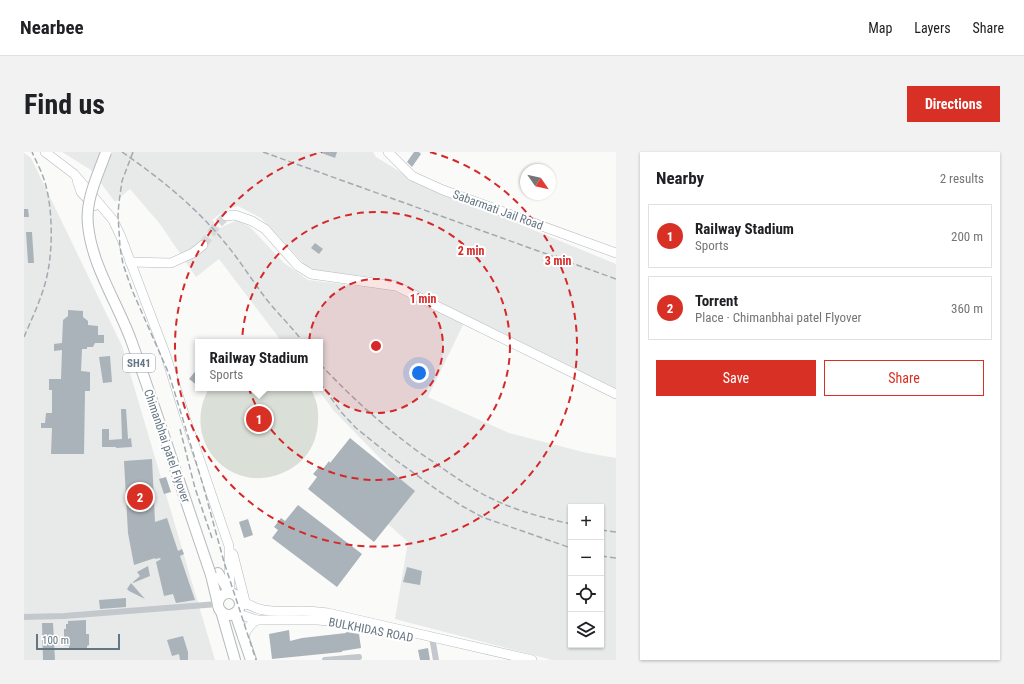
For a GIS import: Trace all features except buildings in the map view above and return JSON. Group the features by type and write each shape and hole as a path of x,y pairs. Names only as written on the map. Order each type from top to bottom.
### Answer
{"main road":[{"path":"45,152 74,174 81,192 102,215 113,220 164,353 234,558 246,605"},
{"name":"Chimanbhai patel Flyover","path":"106,152 89,200 88,224 91,244 100,271 130,339 215,574 234,595"},
{"name":"Chimanbhai patel Flyover","path":"111,152 96,196 93,223 96,243 105,269 135,337 215,574 219,608 234,658"},
{"name":"Sabarmati Jail Road","path":"388,152 412,176 443,190 616,253"},
{"path":"226,216 235,215 252,221 264,229 298,266 311,274 396,286 616,394"},
{"path":"130,262 171,263 193,253 203,245"},
{"path":"229,546 234,595 240,606 236,613 228,615 219,608 222,596 234,595 246,605 255,609 273,612 304,611 328,613 433,640 532,660"},
{"path":"236,613 251,660"},
{"name":"BULKHIDAS ROAD","path":"236,613 257,620 338,621 433,640 505,660"},
{"path":"244,638 250,625 257,620"}],"street":[{"path":"24,617 219,608"},
{"path":"433,640 436,660"},
{"path":"325,660 358,657"}],"shaded area":[{"path":"62,152 373,152 376,157 415,181 616,264 616,389 408,287 380,278 318,271 306,266 261,218 238,206 225,210 212,220 220,228 237,220 250,227 284,263 308,280 391,290 464,323 428,397 509,433 587,453 616,458 616,660 552,660 395,619 408,542 379,516 406,485 334,411 319,391 323,391 323,339 280,339 219,259 196,277 160,224 130,189 115,202 91,170"},
{"path":"24,153 31,158 122,346 215,660 24,660"},
{"path":"208,391 312,391 318,410 315,440 304,458 292,468 271,477 251,478 233,473 218,462 207,447 201,429 201,409"}],"tunnel":[{"path":"203,245 217,225 226,216"}],"railway":[{"path":"24,337 44,287 51,246 51,220 46,186 32,152"},
{"path":"122,152 164,183 203,218 237,258 267,300 301,339"},
{"path":"133,152 122,181 119,202 118,215 120,247 123,264 132,290 169,374 203,485 224,562 256,660"},
{"path":"263,152 616,279"},
{"path":"323,367 380,422 420,453 464,483 501,503 535,515 568,523"},
{"path":"323,387 342,413 356,428 397,461 440,492 482,517 568,547"},
{"path":"180,429 195,488 212,538"},
{"path":"604,530 616,532"},
{"path":"604,556 616,558"}],"place":[{"name":"Railway Stadium","path":"259,419"},
{"name":"Torrent","path":"140,497"}]}
